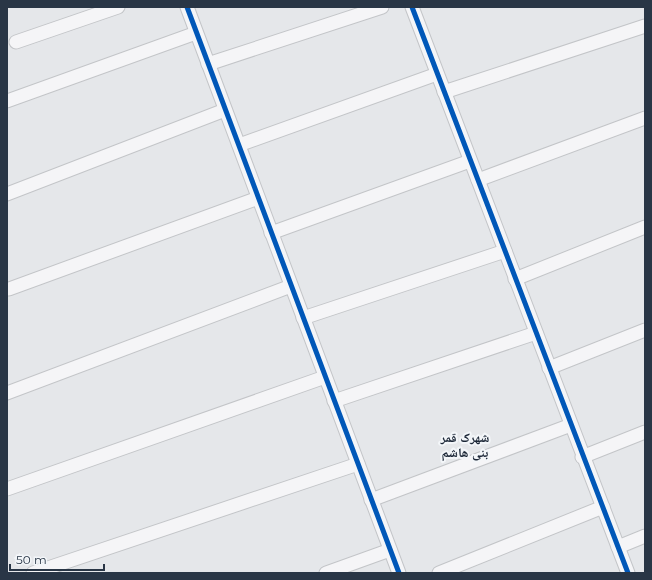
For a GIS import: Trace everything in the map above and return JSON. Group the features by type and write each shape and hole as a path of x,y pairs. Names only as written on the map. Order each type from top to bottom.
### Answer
{"street":[{"path":"16,42 118,7"},
{"path":"187,7 399,573"},
{"path":"208,64 382,7"},
{"path":"412,7 582,457 628,573"},
{"path":"444,92 645,26"},
{"path":"7,101 196,33"},
{"path":"239,145 437,74"},
{"path":"7,194 225,110"},
{"path":"478,180 645,118"},
{"path":"271,233 470,161"},
{"path":"9,289 258,198"},
{"path":"515,279 645,227"},
{"path":"303,318 505,251"},
{"path":"7,393 291,286"},
{"path":"549,368 645,330"},
{"path":"334,401 536,333"},
{"path":"7,489 325,377"},
{"path":"371,500 571,425"},
{"path":"582,457 645,432"},
{"path":"33,573 358,464"},
{"path":"439,573 603,507"},
{"path":"618,547 645,536"},
{"path":"326,573 390,550"}],"cycle path":[{"path":"187,7 399,573"},
{"path":"412,7 628,573"}],"district":[{"name":"شهرک قمر بنی هاشم","path":"465,444"}]}
